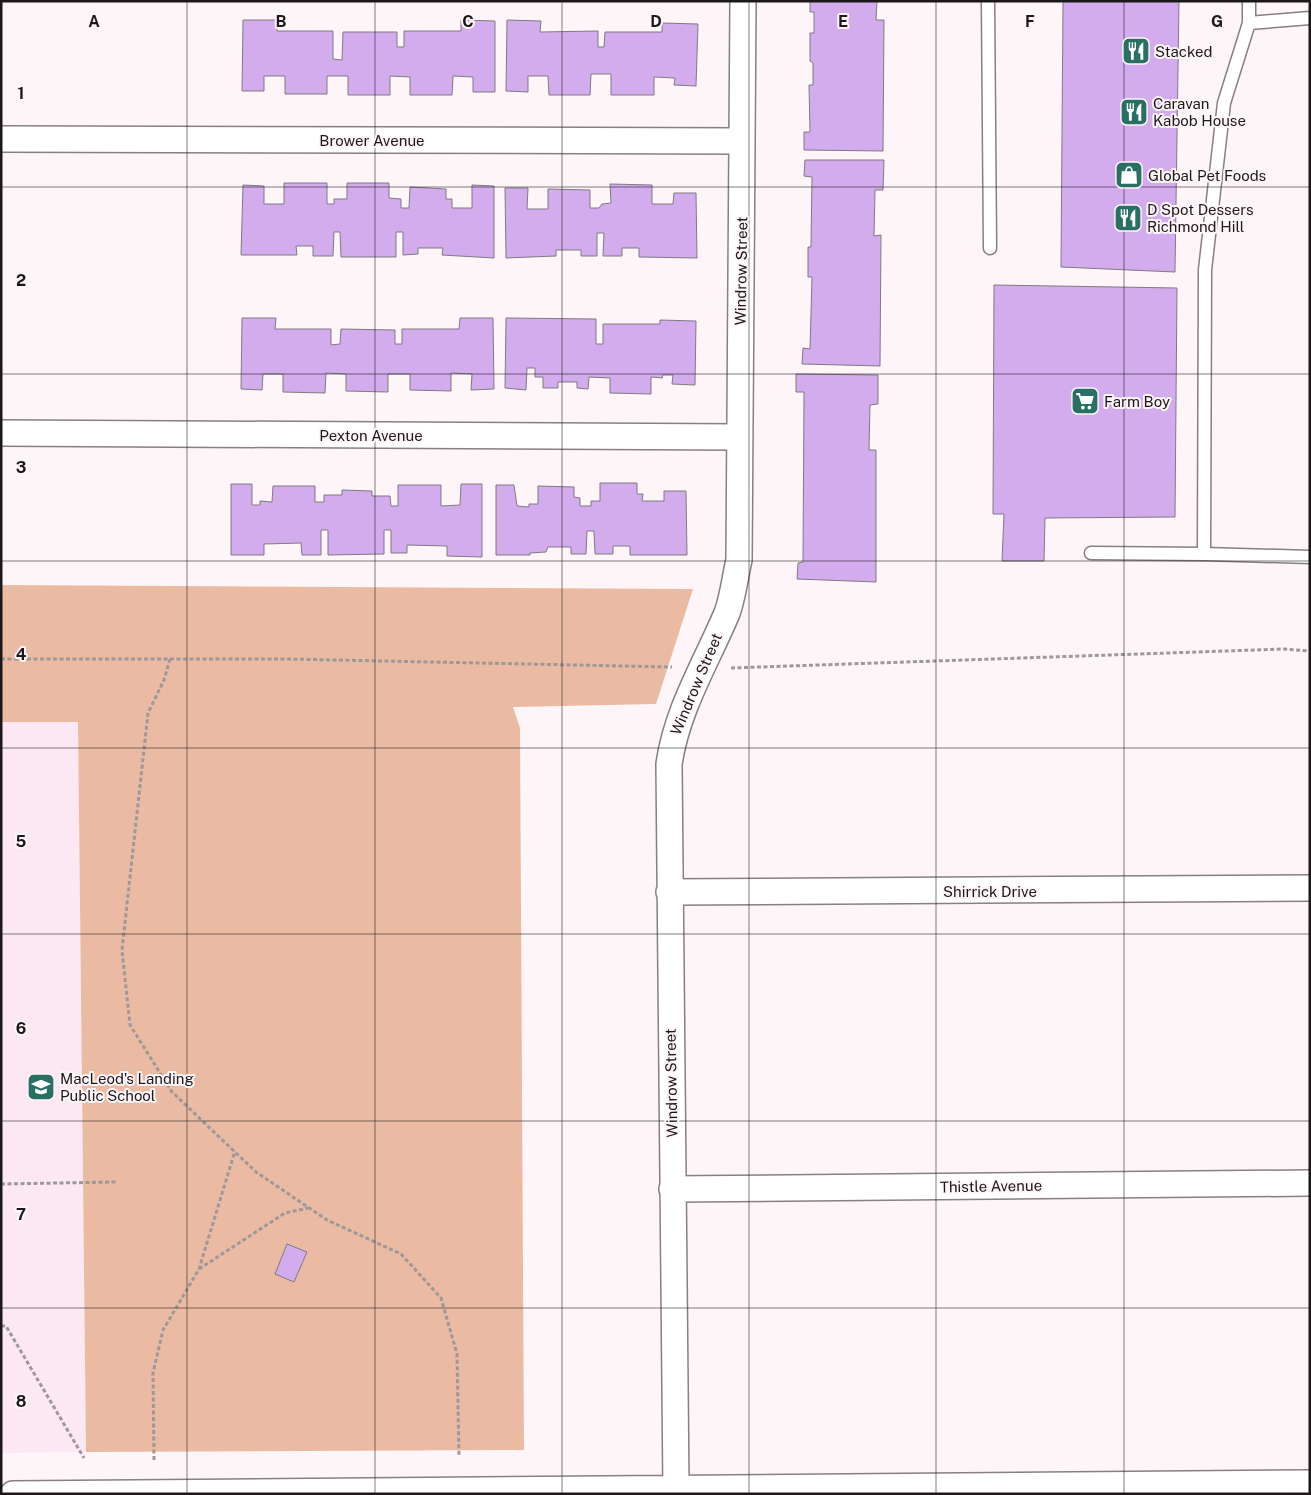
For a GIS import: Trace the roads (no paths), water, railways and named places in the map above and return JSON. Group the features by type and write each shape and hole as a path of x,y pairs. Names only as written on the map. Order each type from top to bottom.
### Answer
{"street":[{"name":"Windrow Street","path":"676,1489 668,794 673,736 700,667 728,611 739,560 743,1"},
{"name":"Brower Avenue","path":"1,139 742,141"},
{"name":"Pexton Avenue","path":"1,433 740,438"},
{"name":"Shirrick Drive","path":"669,892 1310,888"},
{"name":"Thistle Avenue","path":"672,1189 1310,1183"},
{"path":"13,1494 1310,1483"}],"lane":[{"path":"988,1 990,248"},
{"path":"1204,554 1205,270 1224,103 1249,23 1249,1"},
{"path":"1249,23 1310,18"},
{"path":"1091,553 1310,557"}],"place":[{"name":"Stacked","path":"1136,51"},
{"name":"Caravan Kabob House","path":"1134,112"},
{"name":"Global Pet Foods","path":"1129,175"},
{"name":"D Spot Dessers Richmond Hill","path":"1128,218"},
{"name":"Farm Boy","path":"1085,401"},
{"name":"MacLeod's Landing Public School","path":"41,1087"}]}
